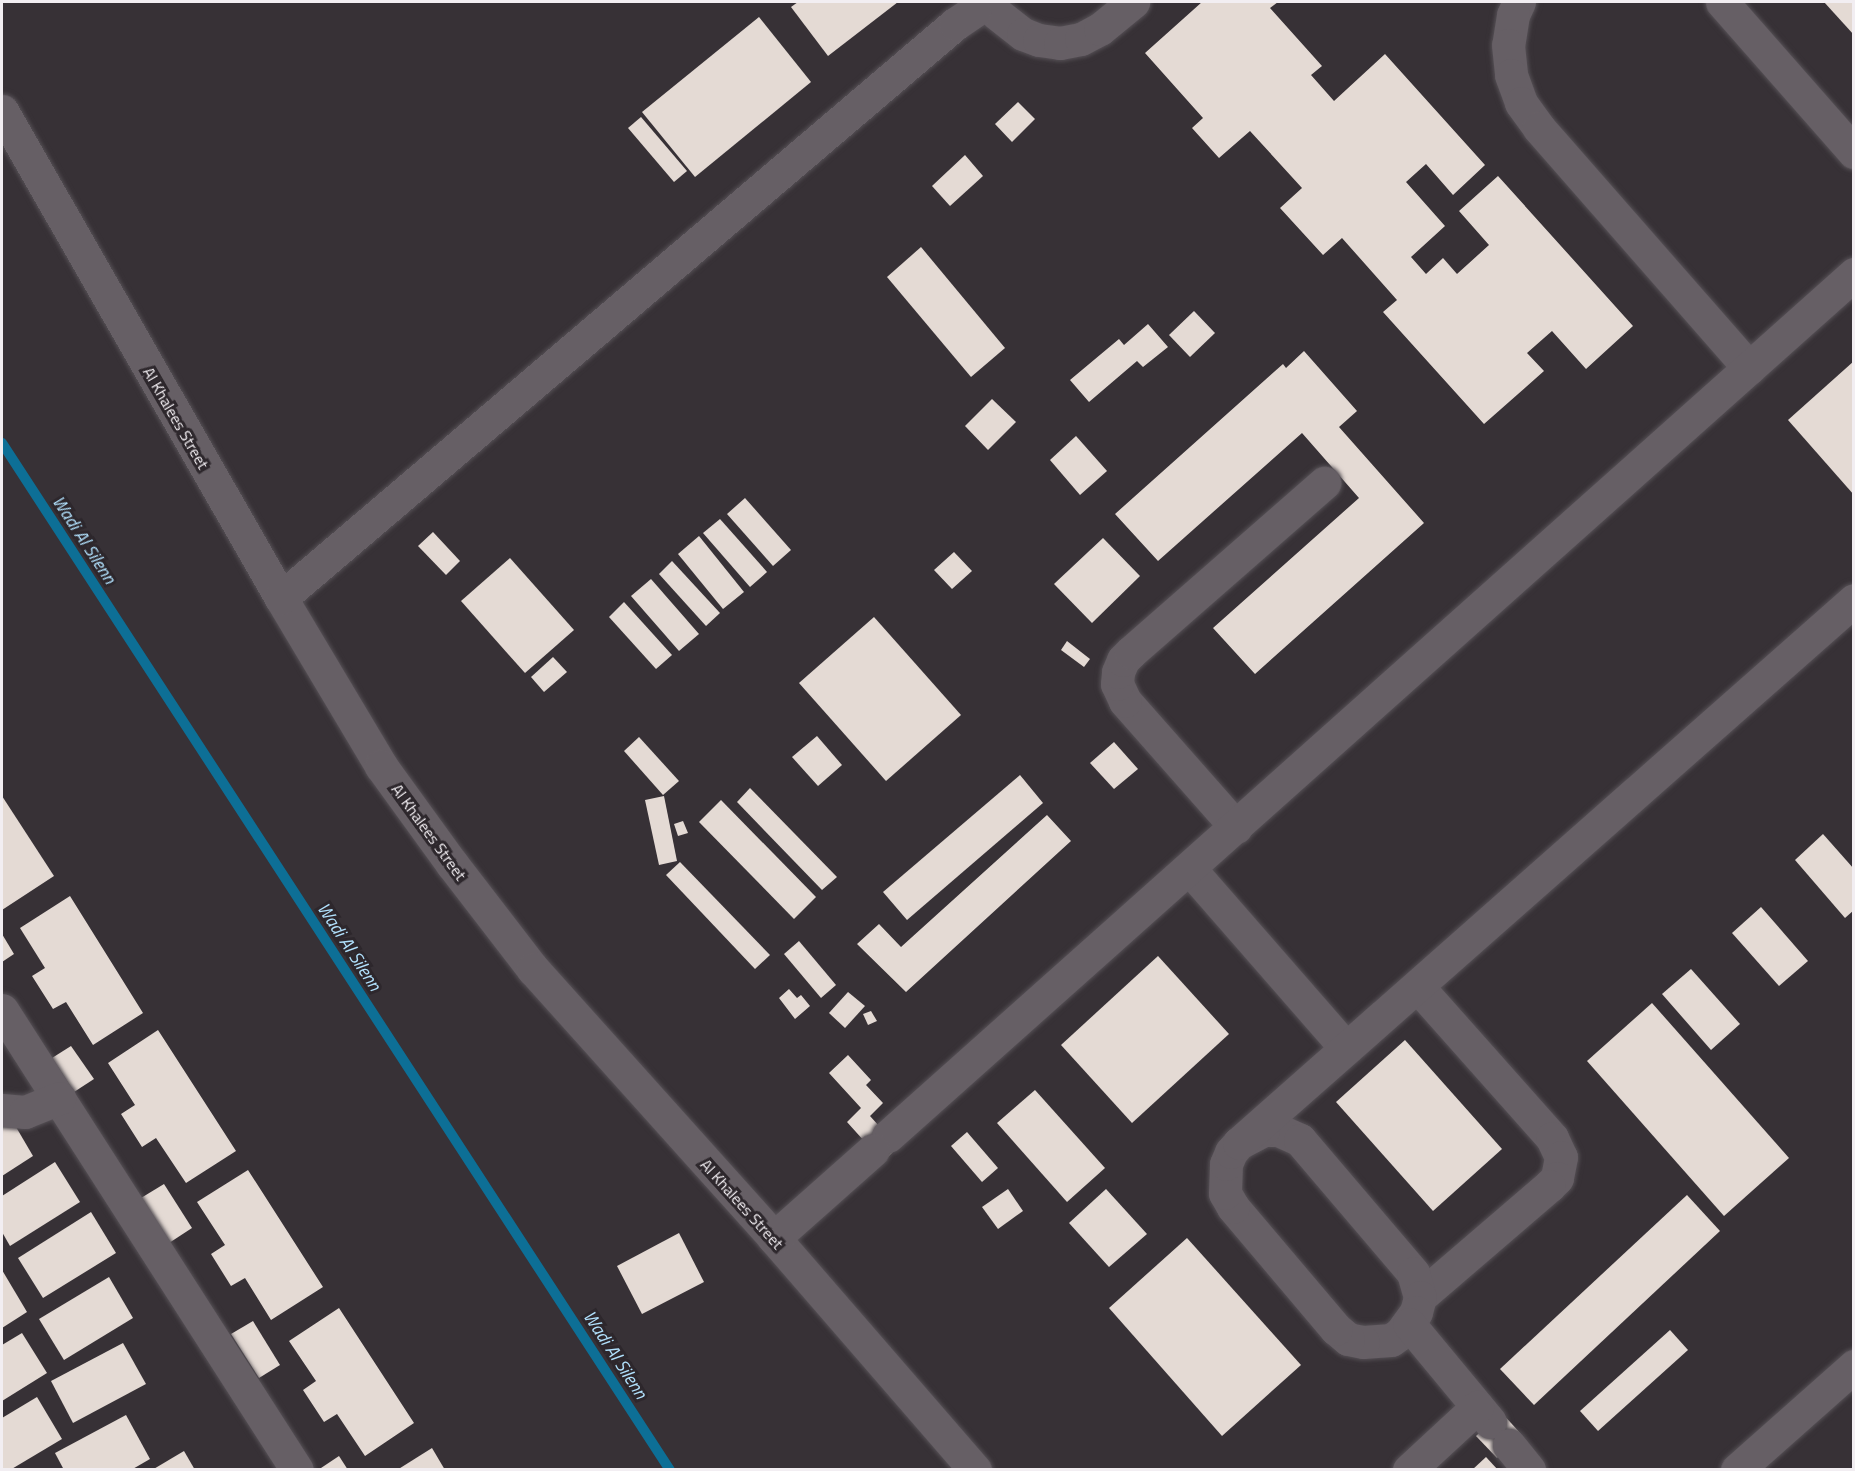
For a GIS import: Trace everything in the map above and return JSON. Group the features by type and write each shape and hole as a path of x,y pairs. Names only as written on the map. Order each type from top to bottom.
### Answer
{"street":[{"path":"281,598 955,24 985,12 1023,34 1039,40 1060,43 1081,39 1100,29 1133,2"},
{"path":"1519,2 1513,15 1508,45 1511,75 1521,103 1539,128 1749,368"},
{"path":"1722,2 1854,152"},
{"name":"Al Khalees Street","path":"2,111 281,598 381,766 452,864 533,969 774,1238 975,1470"},
{"path":"774,1238 1854,274"},
{"path":"1236,827 1125,701 1117,684 1118,672 1123,660 1131,652 1324,483"},
{"path":"1418,987 1552,1138 1561,1157 1557,1178 1414,1310 1391,1340 1378,1342 1348,1339 1336,1329 1233,1207 1225,1193 1226,1164 1231,1152 1854,600"},
{"path":"1189,868 1346,1048"},
{"path":"2,1010 297,1470"},
{"path":"2,1110 25,1112 58,1098"},
{"path":"1239,1143 1263,1130 1278,1130 1300,1140 1413,1273 1414,1310 1501,1436 1409,1470"},
{"path":"1737,1470 1854,1366"}],"building":[{"path":"798,2 898,2 828,56 791,7"},
{"path":"1202,2 1278,2 1270,8 1322,66 1311,75 1334,101 1385,54 1485,165 1453,195 1426,164 1406,182 1445,226 1411,257 1426,274 1443,258 1457,274 1489,245 1459,211 1498,176 1633,326 1586,369 1552,331 1527,353 1544,371 1484,424 1383,312 1397,300 1342,238 1323,255 1280,208 1302,188 1250,131 1219,158 1192,128 1203,118 1145,53"},
{"path":"1824,2 1854,2 1854,35"},
{"path":"759,17 811,82 695,177 642,112"},
{"path":"1018,102 1035,119 1012,142 995,124"},
{"path":"641,117 687,171 674,182 628,128"},
{"path":"965,155 983,176 950,206 932,186"},
{"path":"921,247 1005,348 971,377 887,277"},
{"path":"1194,311 1215,333 1190,357 1169,335"},
{"path":"1148,324 1168,347 1143,367 1137,361 1089,402 1070,380 1119,339 1124,345"},
{"path":"1304,351 1357,411 1339,427 1424,523 1255,674 1213,628 1359,498 1302,433 1158,561 1115,514 1283,364 1286,368"},
{"path":"1854,361 1854,495 1788,420"},
{"path":"992,399 1016,422 988,450 965,426"},
{"path":"1076,436 1107,471 1080,495 1050,460"},
{"path":"745,498 791,550 773,566 727,514"},
{"path":"720,519 767,572 750,587 703,533"},
{"path":"433,532 460,561 446,575 418,546"},
{"path":"699,536 744,592 723,609 678,554"},
{"path":"1103,538 1140,576 1092,623 1054,584"},
{"path":"954,552 972,571 952,589 934,570"},
{"path":"510,558 574,630 525,673 461,601"},
{"path":"672,561 720,613 706,626 659,574"},
{"path":"651,579 699,634 679,651 631,596"},
{"path":"624,602 672,655 656,669 609,617"},
{"path":"874,617 961,715 886,781 799,683"},
{"path":"1067,641 1090,659 1084,667 1061,650"},
{"path":"553,657 567,672 544,692 531,677"},
{"path":"817,736 842,765 818,786 792,757"},
{"path":"639,737 679,781 663,795 624,751"},
{"path":"1114,742 1138,769 1114,789 1090,763"},
{"path":"1020,775 1043,803 907,920 883,892"},
{"path":"750,788 837,877 822,890 737,802"},
{"path":"2,796 54,876 2,910"},
{"path":"664,796 677,861 659,865 645,800"},
{"path":"721,800 816,897 794,919 699,822"},
{"path":"1047,815 1071,841 906,992 857,944 879,924 901,947"},
{"path":"683,821 688,833 678,836 674,824"},
{"path":"1823,834 1854,869 1854,910 1845,918 1795,860"},
{"path":"680,862 770,955 755,969 666,875"},
{"path":"70,896 143,1013 93,1045 66,1002 53,1009 32,976 45,968 20,928"},
{"path":"1761,907 1808,961 1779,986 1732,933"},
{"path":"2,934 14,954 2,962"},
{"path":"799,941 836,985 821,998 784,954"},
{"path":"1158,956 1229,1034 1132,1123 1061,1045"},
{"path":"1691,969 1740,1024 1711,1050 1662,994"},
{"path":"789,989 797,998 801,995 810,1006 795,1019 779,998"},
{"path":"848,992 865,1006 845,1028 829,1013"},
{"path":"1652,1003 1789,1158 1724,1216 1587,1061"},
{"path":"871,1011 877,1021 868,1025 863,1014"},
{"path":"158,1030 236,1151 186,1183 156,1138 142,1147 121,1114 135,1105 108,1063"},
{"path":"1405,1040 1502,1149 1433,1211 1336,1102"},
{"path":"71,1046 94,1079 74,1092 52,1058"},
{"path":"848,1055 871,1080 866,1085 883,1103 870,1116 898,1147 883,1162 847,1122 861,1108 829,1073"},
{"path":"1035,1090 1105,1168 1067,1202 997,1123"},
{"path":"9,1115 33,1156 2,1176 2,1120"},
{"path":"967,1132 998,1168 982,1182 951,1146"},
{"path":"55,1162 80,1202 10,1246 2,1232 2,1196"},
{"path":"248,1170 323,1287 271,1320 245,1278 231,1286 211,1254 225,1245 197,1202"},
{"path":"164,1184 192,1228 169,1243 141,1198"},
{"path":"1008,1189 1023,1211 998,1229 982,1207"},
{"path":"1106,1189 1147,1234 1109,1267 1069,1223"},
{"path":"1687,1195 1720,1231 1534,1405 1500,1369"},
{"path":"91,1212 116,1253 43,1298 18,1258"},
{"path":"679,1233 704,1282 642,1314 617,1266"},
{"path":"1187,1238 1301,1365 1222,1436 1109,1308"},
{"path":"2,1270 27,1312 2,1328"},
{"path":"109,1277 133,1318 64,1360 39,1319"},
{"path":"339,1308 414,1423 365,1456 337,1414 324,1422 303,1390 316,1381 289,1341"},
{"path":"253,1321 280,1365 259,1378 231,1334"},
{"path":"1670,1330 1688,1350 1598,1431 1580,1411"},
{"path":"22,1333 47,1373 2,1401 2,1345"},
{"path":"123,1343 146,1384 73,1423 51,1381"},
{"path":"37,1397 62,1439 10,1470 2,1470 2,1418"},
{"path":"1501,1412 1521,1434 1497,1458 1476,1436"},
{"path":"126,1415 150,1459 131,1470 64,1470 55,1453"},
{"path":"432,1448 445,1470 397,1470"},
{"path":"184,1451 195,1470 152,1470"},
{"path":"339,1456 348,1470 318,1470"},
{"path":"1486,1457 1498,1470 1472,1470"}],"waterway":[{"name":"Wadi Al Silenn","path":"2,443 670,1470"}]}
